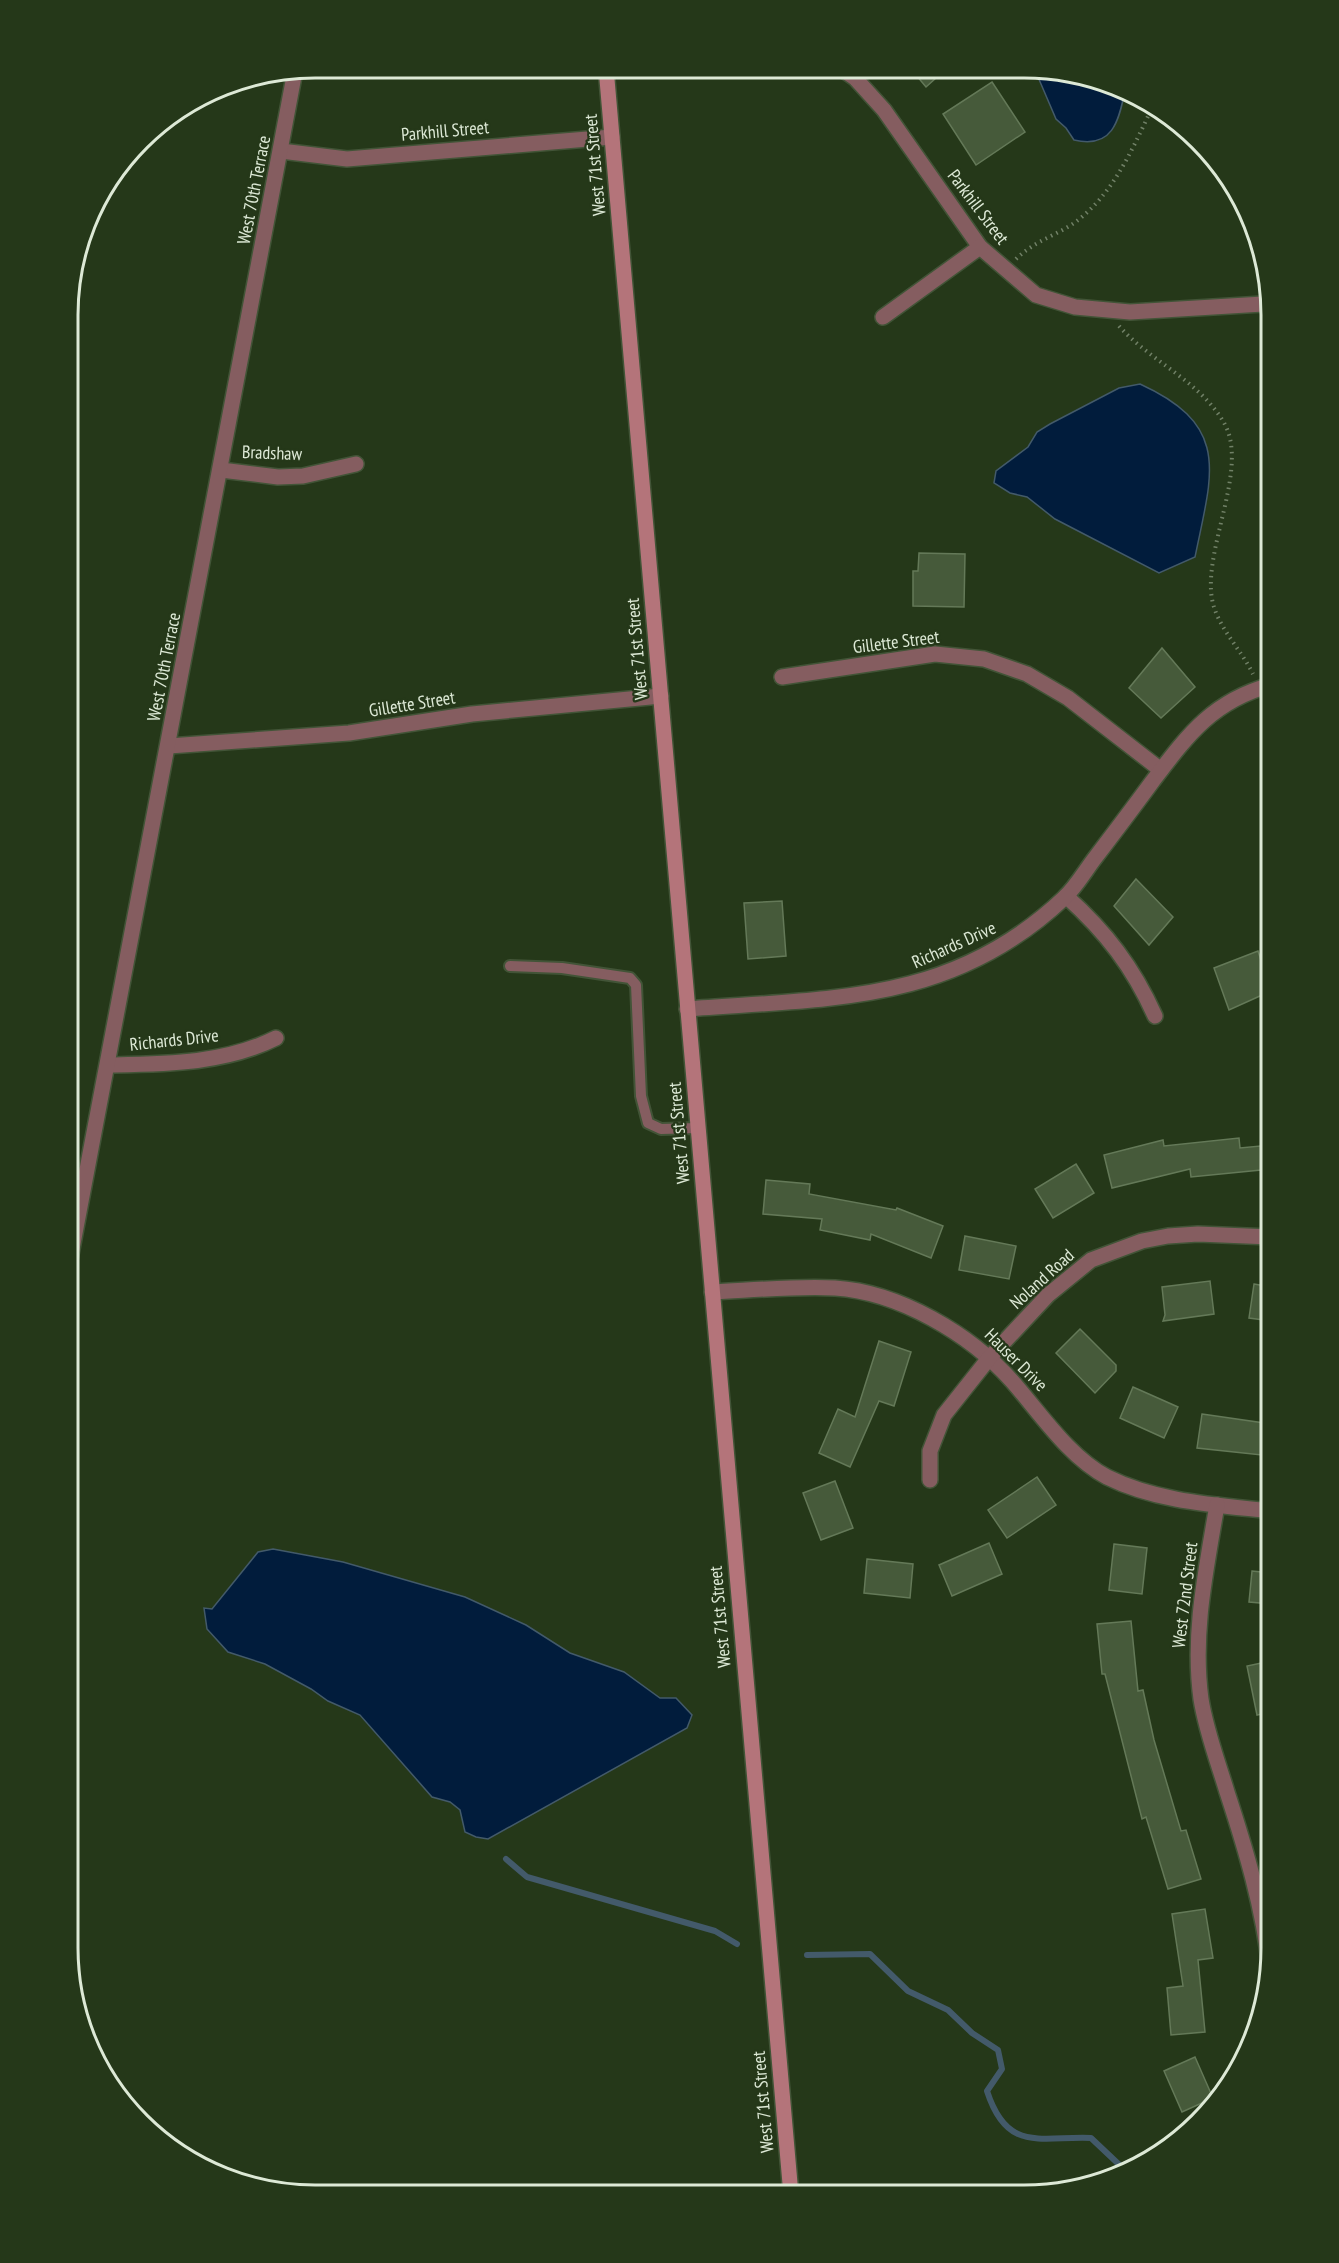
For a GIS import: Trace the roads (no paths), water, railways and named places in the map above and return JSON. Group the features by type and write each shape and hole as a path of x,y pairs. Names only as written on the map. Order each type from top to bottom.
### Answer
{"street":[{"name":"West 71st Street","path":"607,78 790,2185"},
{"name":"Parkhill Street","path":"855,78 879,103 980,247 1036,295 1075,307 1130,312 1260,304"},
{"name":"West 70th Terrace","path":"78,1219 294,79"},
{"name":"Parkhill Street","path":"281,151 347,159 612,136"},
{"path":"883,317 980,247"},
{"name":"Bradshaw","path":"221,470 278,477 303,476 356,464"},
{"name":"Gillette Street","path":"782,677 935,654 984,659 1027,674 1068,698 1161,770"},
{"name":"Richards Drive","path":"687,1009 853,996 909,986 945,974 1005,945 1066,896 1194,728 1238,696 1261,688"},
{"name":"Gillette Street","path":"169,747 349,733 472,714 661,696"},
{"path":"1066,896 1092,919 1138,979 1155,1016"},
{"name":"Richards Drive","path":"108,1065 197,1062 252,1050 276,1038"},
{"name":"Noland Road","path":"930,1480 930,1451 944,1415 990,1357 1048,1295 1091,1260 1142,1241 1168,1236 1198,1233 1261,1236"},
{"name":"Hauser Drive","path":"712,1292 825,1288 869,1293 962,1335 990,1357 1068,1445 1098,1471 1133,1488 1217,1505 1261,1510"},
{"name":"West 72nd Street","path":"1217,1505 1197,1633 1198,1670 1210,1735 1261,1906"}],"lane":[{"path":"510,966 562,968 630,978 636,985 641,1096 648,1123 661,1129 698,1128"}],"water":[{"path":"1039,79 1086,86 1123,99 1120,113 1112,130 1105,137 1097,140 1087,142 1074,140 1056,119"},
{"path":"1140,384 1169,400 1190,417 1202,435 1208,455 1207,500 1195,557 1159,573 1055,519 1027,497 1010,493 994,483 996,471 1028,447 1037,432 1119,388"},
{"path":"273,1549 343,1562 465,1597 526,1625 570,1653 624,1672 660,1698 676,1698 692,1715 687,1728 488,1839 476,1837 465,1832 460,1810 450,1802 432,1797 360,1715 328,1701 265,1664 228,1652 207,1629 204,1608 212,1609 258,1552"}],"waterway":[{"path":"506,1859 527,1877 715,1931 737,1944"},
{"path":"807,1955 870,1954 908,1991 948,2010 972,2033 998,2050 1002,2069 987,2091 995,2111 1015,2133 1041,2139 1091,2138 1120,2165"}]}
